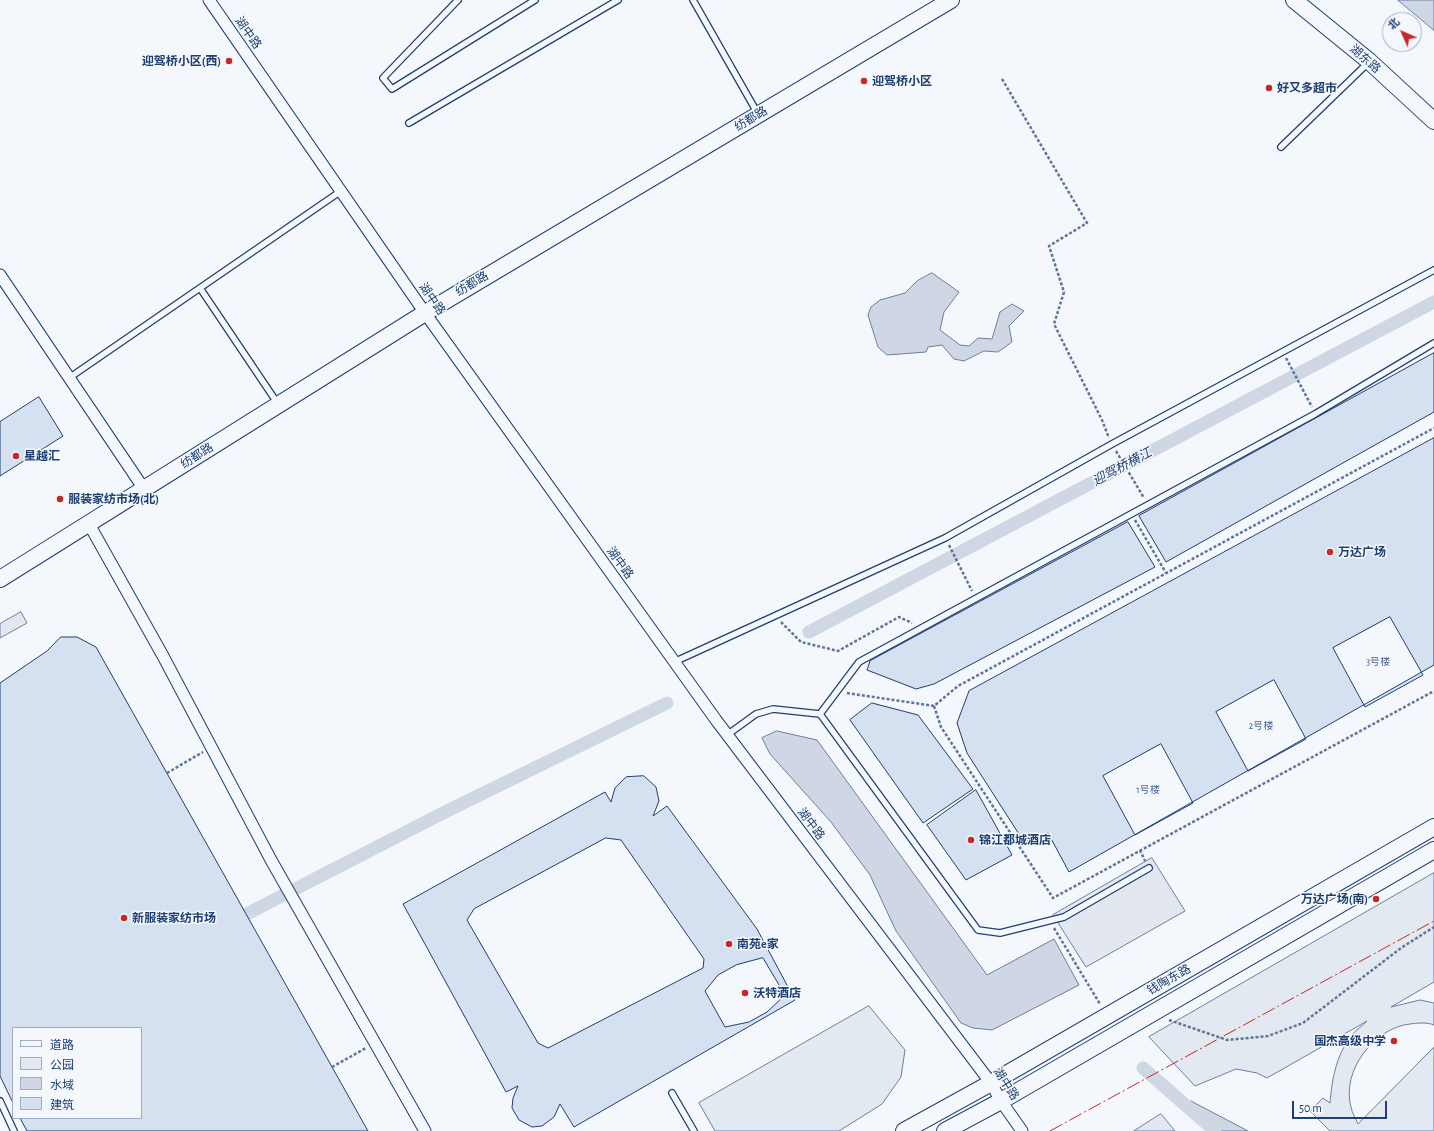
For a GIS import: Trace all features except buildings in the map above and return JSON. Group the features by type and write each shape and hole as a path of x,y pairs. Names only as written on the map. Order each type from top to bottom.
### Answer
{"street":[{"name":"湖中路","path":"209,0 425,313 674,662 727,735 991,1083 1001,1101 1022,1131"},
{"name":"纺都路","path":"0,579 425,313 951,0"},
{"name":"湖东路","path":"1294,0 1369,61 1434,121"},
{"path":"0,275 144,489"},
{"path":"89,524 271,860 425,1131"},
{"name":"钱陶东路","path":"904,1131 1070,1038 1434,827"},
{"name":"钱陶东路","path":"945,1131 1001,1101 1434,850"}],"lane":[{"path":"458,0 383,78 392,89 530,1"},
{"path":"409,123 618,0"},
{"path":"693,0 758,115"},
{"path":"1281,147 1369,61"},
{"path":"69,378 341,191"},
{"path":"674,662 945,538 1112,444 1434,270"},
{"path":"200,288 278,405"},
{"path":"820,714 859,662 1315,414 1434,343"},
{"path":"727,735 756,714 773,709 820,714 978,930 1000,933 1064,917 1149,868"},
{"path":"672,1093 694,1131"},
{"path":"0,1101 14,1131"}],"path":[{"path":"1002,79 1086,223 1049,246 1064,292 1054,324 1102,420 1112,444 1138,490"},
{"path":"1283,352 1308,400"},
{"path":"838,691 934,706 958,686 1434,428"},
{"path":"1131,513 1166,573"},
{"path":"951,550 967,580"},
{"path":"776,615 791,634 801,642 838,652 899,617 922,628"},
{"path":"934,706 941,727 1053,898 1434,691"},
{"path":"167,773 211,748"},
{"path":"1050,920 1103,1019"},
{"path":"1151,1014 1227,1040 1268,1036 1303,1023 1401,948 1434,927"},
{"path":"332,1067 375,1043"}],"green space":[{"path":"1434,873 1434,982 1391,1007 1420,1000 1434,1003 1434,1025 1428,1023 1410,1024 1397,1027 1384,1034 1363,1054 1351,1079 1349,1093 1353,1114 1358,1124 1434,1047 1434,1131 1330,1131 1310,1111 1323,1098 1330,1103 1332,1085 1338,1060 1353,1034 1367,1021 1267,1078 1257,1073 1236,1069 1195,1086 1149,1037"},
{"path":"869,1006 905,1050 901,1077 882,1104 839,1131 715,1131 699,1103"}],"shaded area":[{"path":"21,612 27,623 0,638 0,624"},
{"path":"1152,858 1185,911 1086,967 1053,915"},
{"path":"1161,1114 1175,1131 1134,1131"}],"water":[{"path":"1398,0 1434,0 1434,30 1422,20 1422,12 1412,12"},
{"path":"932,273 959,292 944,312 940,330 960,345 969,346 978,338 992,339 1000,312 1012,304 1024,311 1009,326 1012,342 998,352 984,351 964,361 954,359 942,345 928,347 926,352 887,355 878,347 868,315 871,307 880,300 905,293 917,281"},
{"path":"777,731 817,740 987,975 1054,939 1079,985 992,1030 973,1028 961,1023 896,931 870,875 831,822 770,754 762,738"},
{"path":"1191,1101 1248,1131 1206,1131 1184,1109"}],"waterway":[{"name":"迎驾桥横江","path":"809,632 1434,302"},
{"path":"231,922 445,812 667,703"},
{"path":"1143,1068 1215,1131"}],"power":[{"path":"1050,1131 1434,921"}],"place":[{"name":"迎驾桥小区(西)","path":"229,61"},
{"name":"迎驾桥小区","path":"864,81"},
{"name":"好又多超市","path":"1269,88"},
{"name":"星越汇","path":"16,456"},
{"name":"服装家纺市场(北)","path":"60,499"},
{"name":"万达广场","path":"1330,552"},
{"name":"锦江都城酒店","path":"971,840"},
{"name":"万达广场(南)","path":"1376,899"},
{"name":"新服装家纺市场","path":"124,918"},
{"name":"南苑e家","path":"729,944"},
{"name":"沃特酒店","path":"745,993"},
{"name":"国杰高级中学","path":"1394,1041"}]}
